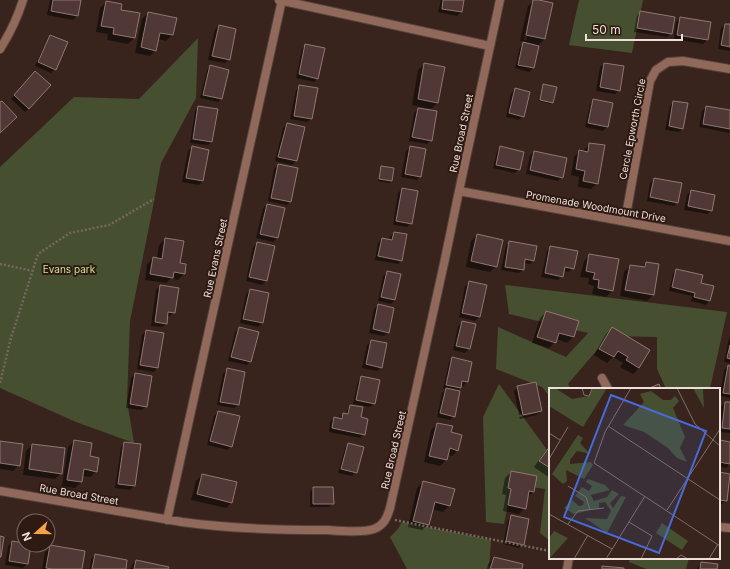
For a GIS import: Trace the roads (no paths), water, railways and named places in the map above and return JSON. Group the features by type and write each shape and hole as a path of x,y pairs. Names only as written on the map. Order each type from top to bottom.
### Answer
{"street":[{"path":"0,49 6,40 23,0"},
{"path":"281,0 490,46"},
{"name":"Rue Evans Street","path":"167,520 281,0"},
{"name":"Rue Broad Street","path":"0,491 167,520 233,528 361,531 372,530 380,526 386,519 390,508 444,267 500,0"},
{"name":"Cercle Epworth Circle","path":"625,221 650,81 656,70 668,62 683,61 730,69"},
{"name":"Promenade Woodmount Drive","path":"459,191 730,241"},
{"path":"602,378 607,388"},
{"path":"720,527 730,528"},
{"path":"567,569 569,559"}],"park label":[{"name":"Evans park","path":"69,269"}]}
